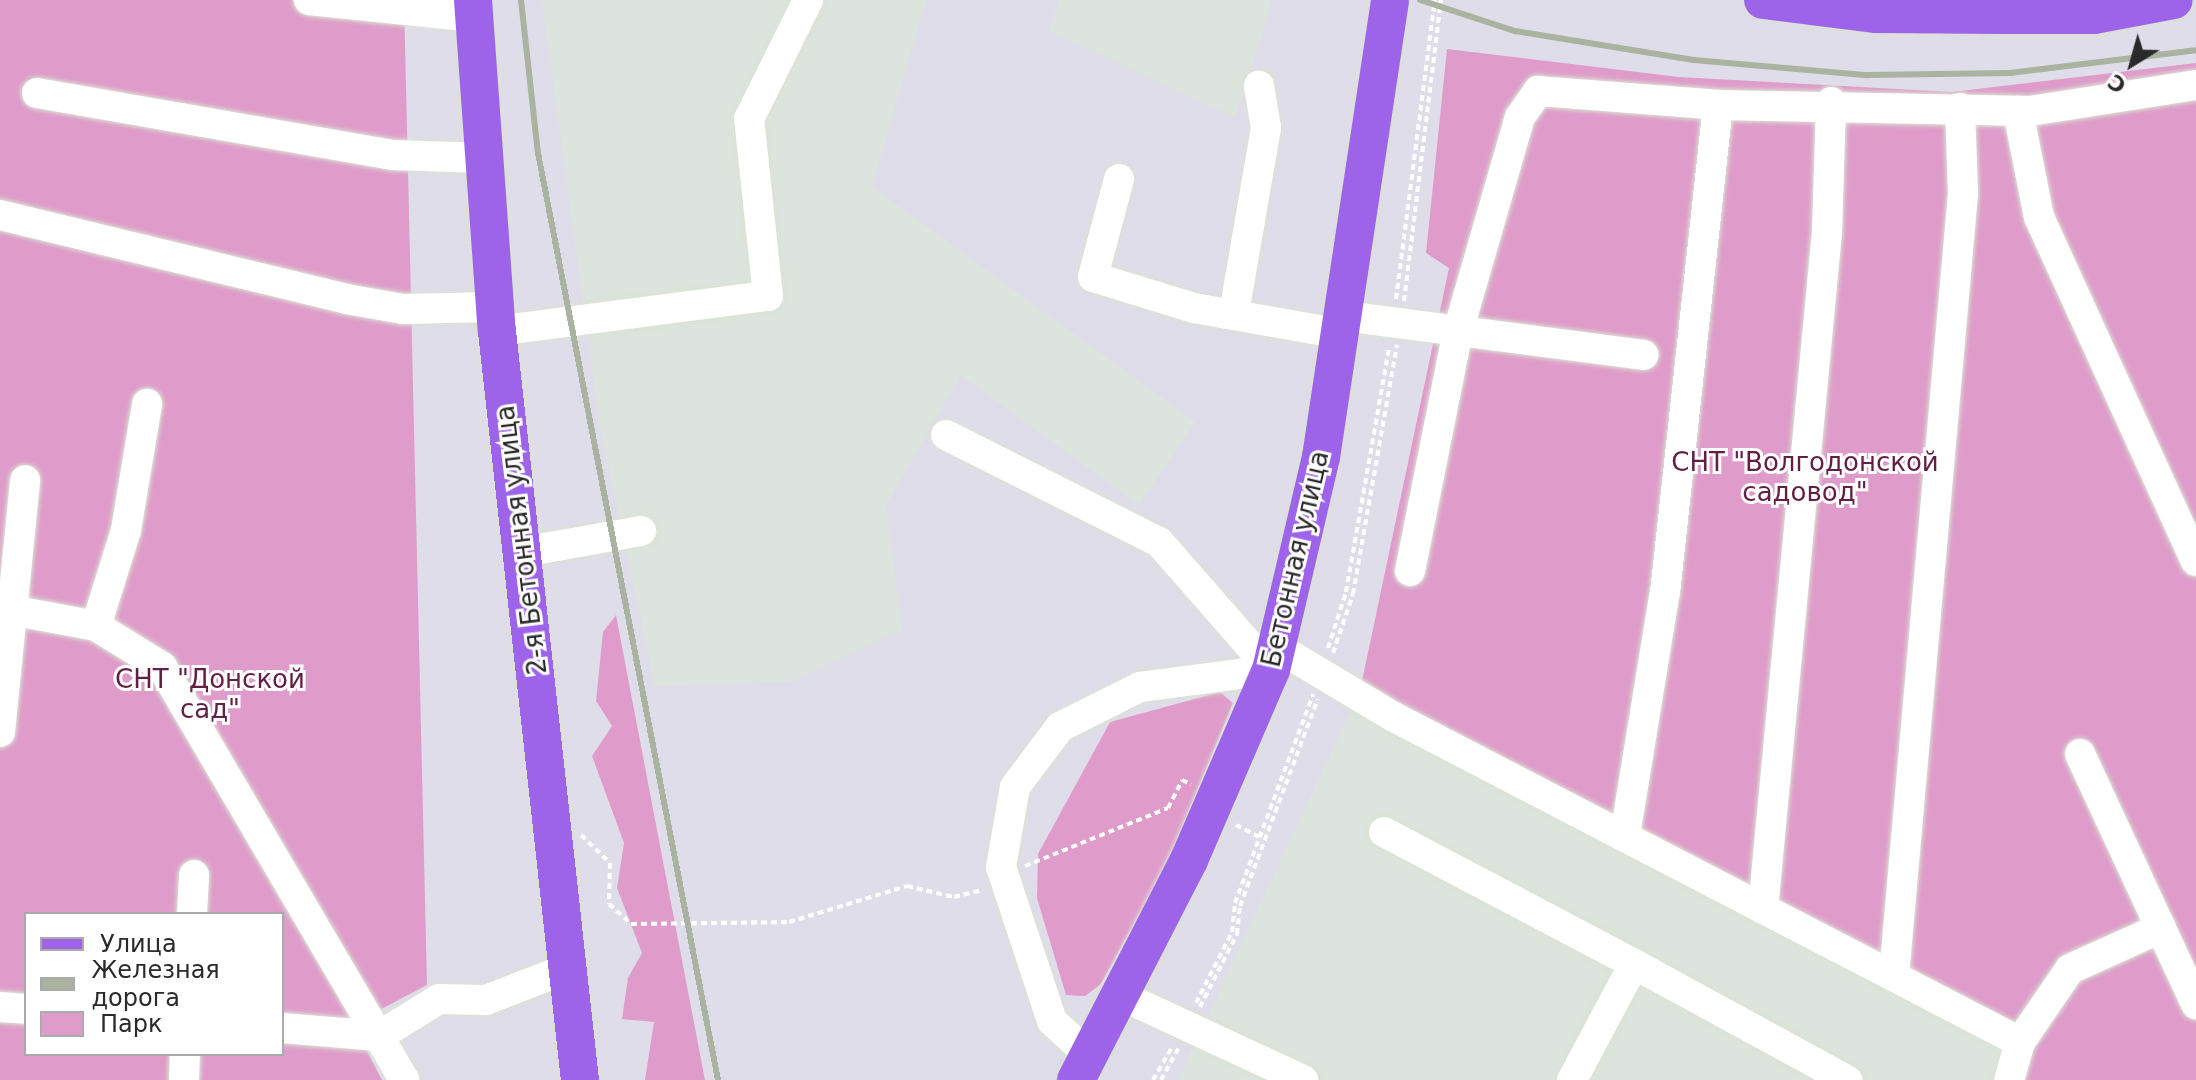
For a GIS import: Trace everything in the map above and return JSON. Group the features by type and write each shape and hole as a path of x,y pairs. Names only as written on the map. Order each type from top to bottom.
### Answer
{"main road":[{"name":"Бетонная улица","path":"1082,1068 1218,797 1274,659 1343,325 1390,0"},
{"path":"1763,0 1876,14 2003,8 2094,15 2174,0"},
{"name":"2-я Бетонная улица","path":"474,9 497,319 571,967 580,1080"}],"lane":[{"path":"309,0 474,9"},
{"path":"0,215 346,299 403,309 497,319 768,296 749,119 808,0"},
{"path":"1410,571 1457,335 1520,117 1538,91 1718,105 1831,102 2018,111 2196,85"},
{"path":"1234,313 1266,128 1259,86"},
{"path":"37,93 393,155 484,158"},
{"path":"1763,909 1827,232 1831,102"},
{"path":"1625,835 1665,591 1718,105"},
{"path":"1894,976 1963,193 1960,108"},
{"path":"2018,111 2039,217 2196,561"},
{"path":"1119,179 1093,277 1234,313 1343,325 1400,326 1643,355"},
{"path":"96,626 126,530 147,404"},
{"path":"946,435 1159,542 1274,659 1325,676 2020,1042"},
{"path":"0,732 5,610 25,480"},
{"path":"523,552 641,531"},
{"path":"5,610 96,626 162,667 404,1080"},
{"path":"1082,1068 1052,1021 1001,867 1015,787 1060,727 1140,687 1274,659"},
{"path":"2080,754 2196,1004"},
{"path":"1384,832 1847,1080"},
{"path":"192,912 194,875"},
{"path":"2009,1080 2020,1042 2070,969 2161,928"},
{"path":"1572,1080 1634,964"},
{"path":"284,1028 379,1036 439,999 486,1000 571,967"},
{"path":"1120,995 1303,1080"},
{"path":"0,1007 24,1009"},
{"path":"184,1080 185,1056"}],"path":[{"path":"1161,1080 1237,934 1240,906 1353,594 1400,326 1441,0"},
{"path":"1010,875 1168,808 1182,780 1241,807 1233,824 1262,838"},
{"path":"584,835 610,863 609,904 631,924 661,918 789,922 907,886 972,897 998,882"}],"shaded area":[{"path":"542,0 926,0 872,187 1195,422 1139,505 961,375 886,505 902,630 790,682 655,686 600,426"},
{"path":"1059,0 1272,0 1235,118 1049,31"},
{"path":"1353,706 2014,1047 1997,1080 1178,1080"}],"green space":[{"name":"СНТ \"Донской сад\"","path":"0,0 404,0 427,985 353,1024 382,1080 0,1080"},
{"name":"СНТ \"Волгодонской садовод\"","path":"1447,49 1679,77 1952,92 2196,63 2196,1080 2013,1080 2028,1058 1361,686 1449,268 1426,253"},
{"path":"616,615 705,1080 645,1080 654,1022 622,1019 628,978 642,953 617,888 624,843 592,756 612,726 596,701 603,632"},
{"path":"1220,692 1233,703 1168,861 1101,984 1085,996 1066,995 1037,898 1038,854 1110,722"}],"railway":[{"path":"521,0 538,153 718,1080"},
{"path":"1420,0 1515,31 1694,60 1867,75 2010,73 2196,50"}]}
